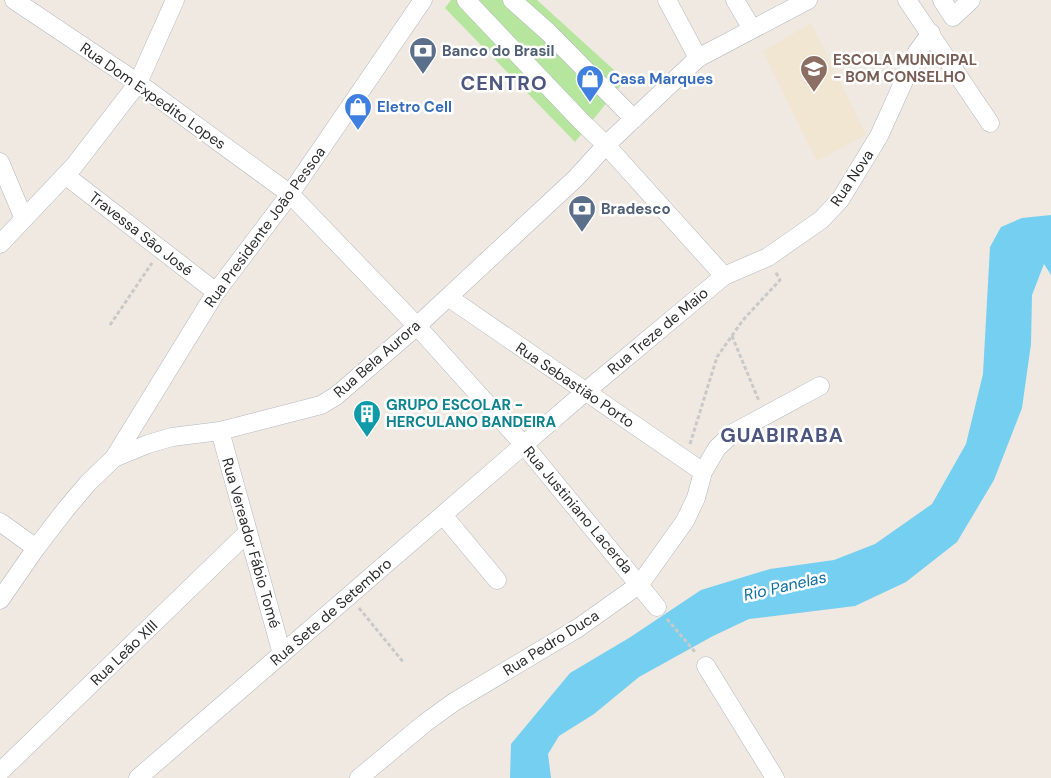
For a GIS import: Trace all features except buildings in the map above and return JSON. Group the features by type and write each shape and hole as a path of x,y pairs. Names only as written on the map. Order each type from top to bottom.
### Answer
{"street":[{"name":"Rua Dom Expedito Lopes","path":"14,0 138,83 290,194 417,326"},
{"path":"0,244 65,176 101,133 138,83 175,0"},
{"name":"Rua Presidente João Pessoa","path":"114,458 216,292 290,194 423,0"},
{"path":"466,0 606,146 724,276"},
{"path":"512,0 548,32 634,119"},
{"path":"667,0 698,58"},
{"path":"735,0 752,29"},
{"name":"Rua Bela Aurora","path":"0,600 36,548 88,484 114,458 148,444 172,437 220,431 321,405 336,396 417,326 576,178 606,146 698,58 808,0"},
{"path":"907,0 990,123"},
{"path":"942,0 953,17 971,0"},
{"name":"Rua Nova","path":"724,276 768,257 821,220 840,200 880,136 917,52 931,33"},
{"path":"0,162 24,219"},
{"name":"Travessa São José","path":"65,176 216,292"},
{"name":"Rua Treze de Maio","path":"524,445 724,276"},
{"name":"Rua Sebastião Porto","path":"448,297 703,472"},
{"name":"Rua Justiniano Lacerda","path":"417,326 524,445 657,607"},
{"name":"Rua Pedro Duca","path":"358,778 454,702 578,628 640,584 685,521 696,498 703,472 717,448 732,433 820,386"},
{"name":"Rua Vereador Fábio Tomé","path":"220,431 282,654"},
{"name":"Rua Sete de Setembro","path":"138,778 524,445"},
{"path":"443,515 498,580"},
{"path":"0,522 36,548"},
{"name":"Rua Leão XIII","path":"0,772 247,533"},
{"path":"706,666 775,778"}],"path":[{"path":"110,325 161,250"},
{"path":"687,462 698,415 717,357 743,320 780,280 768,257"},
{"path":"732,336 765,416"},
{"path":"349,596 404,662"},
{"path":"657,607 706,666"}],"shaded area":[{"name":"ESCOLA MUNICIPAL - BOM CONSELHO","path":"811,23 866,135 817,161 763,51"}],"green space":[{"path":"451,0 537,0 625,80 575,142 445,8"}],"water":[{"name":"Rio Panelas","path":"1051,215 1051,275 1044,264 1032,295 1031,344 1022,408 994,480 957,542 906,582 855,606 749,619 713,636 639,677 594,714 559,736 548,754 551,778 510,778 511,744 570,673 629,638 701,590 770,569 834,560 875,544 932,504 966,444 983,374 990,247 1001,227 1022,218"}],"place":[{"name":"Banco do Brasil","path":"423,75"},
{"name":"ESCOLA MUNICIPAL - BOM CONSELHO","path":"814,93"},
{"name":"Casa Marques","path":"590,103"},
{"name":"Eletro Cell","path":"358,131"},
{"name":"Bradesco","path":"582,233"},
{"name":"GRUPO ESCOLAR - HERCULANO BANDEIRA","path":"367,438"}],"district":[{"name":"CENTRO","path":"504,83"},
{"name":"GUABIRABA","path":"782,435"}]}
